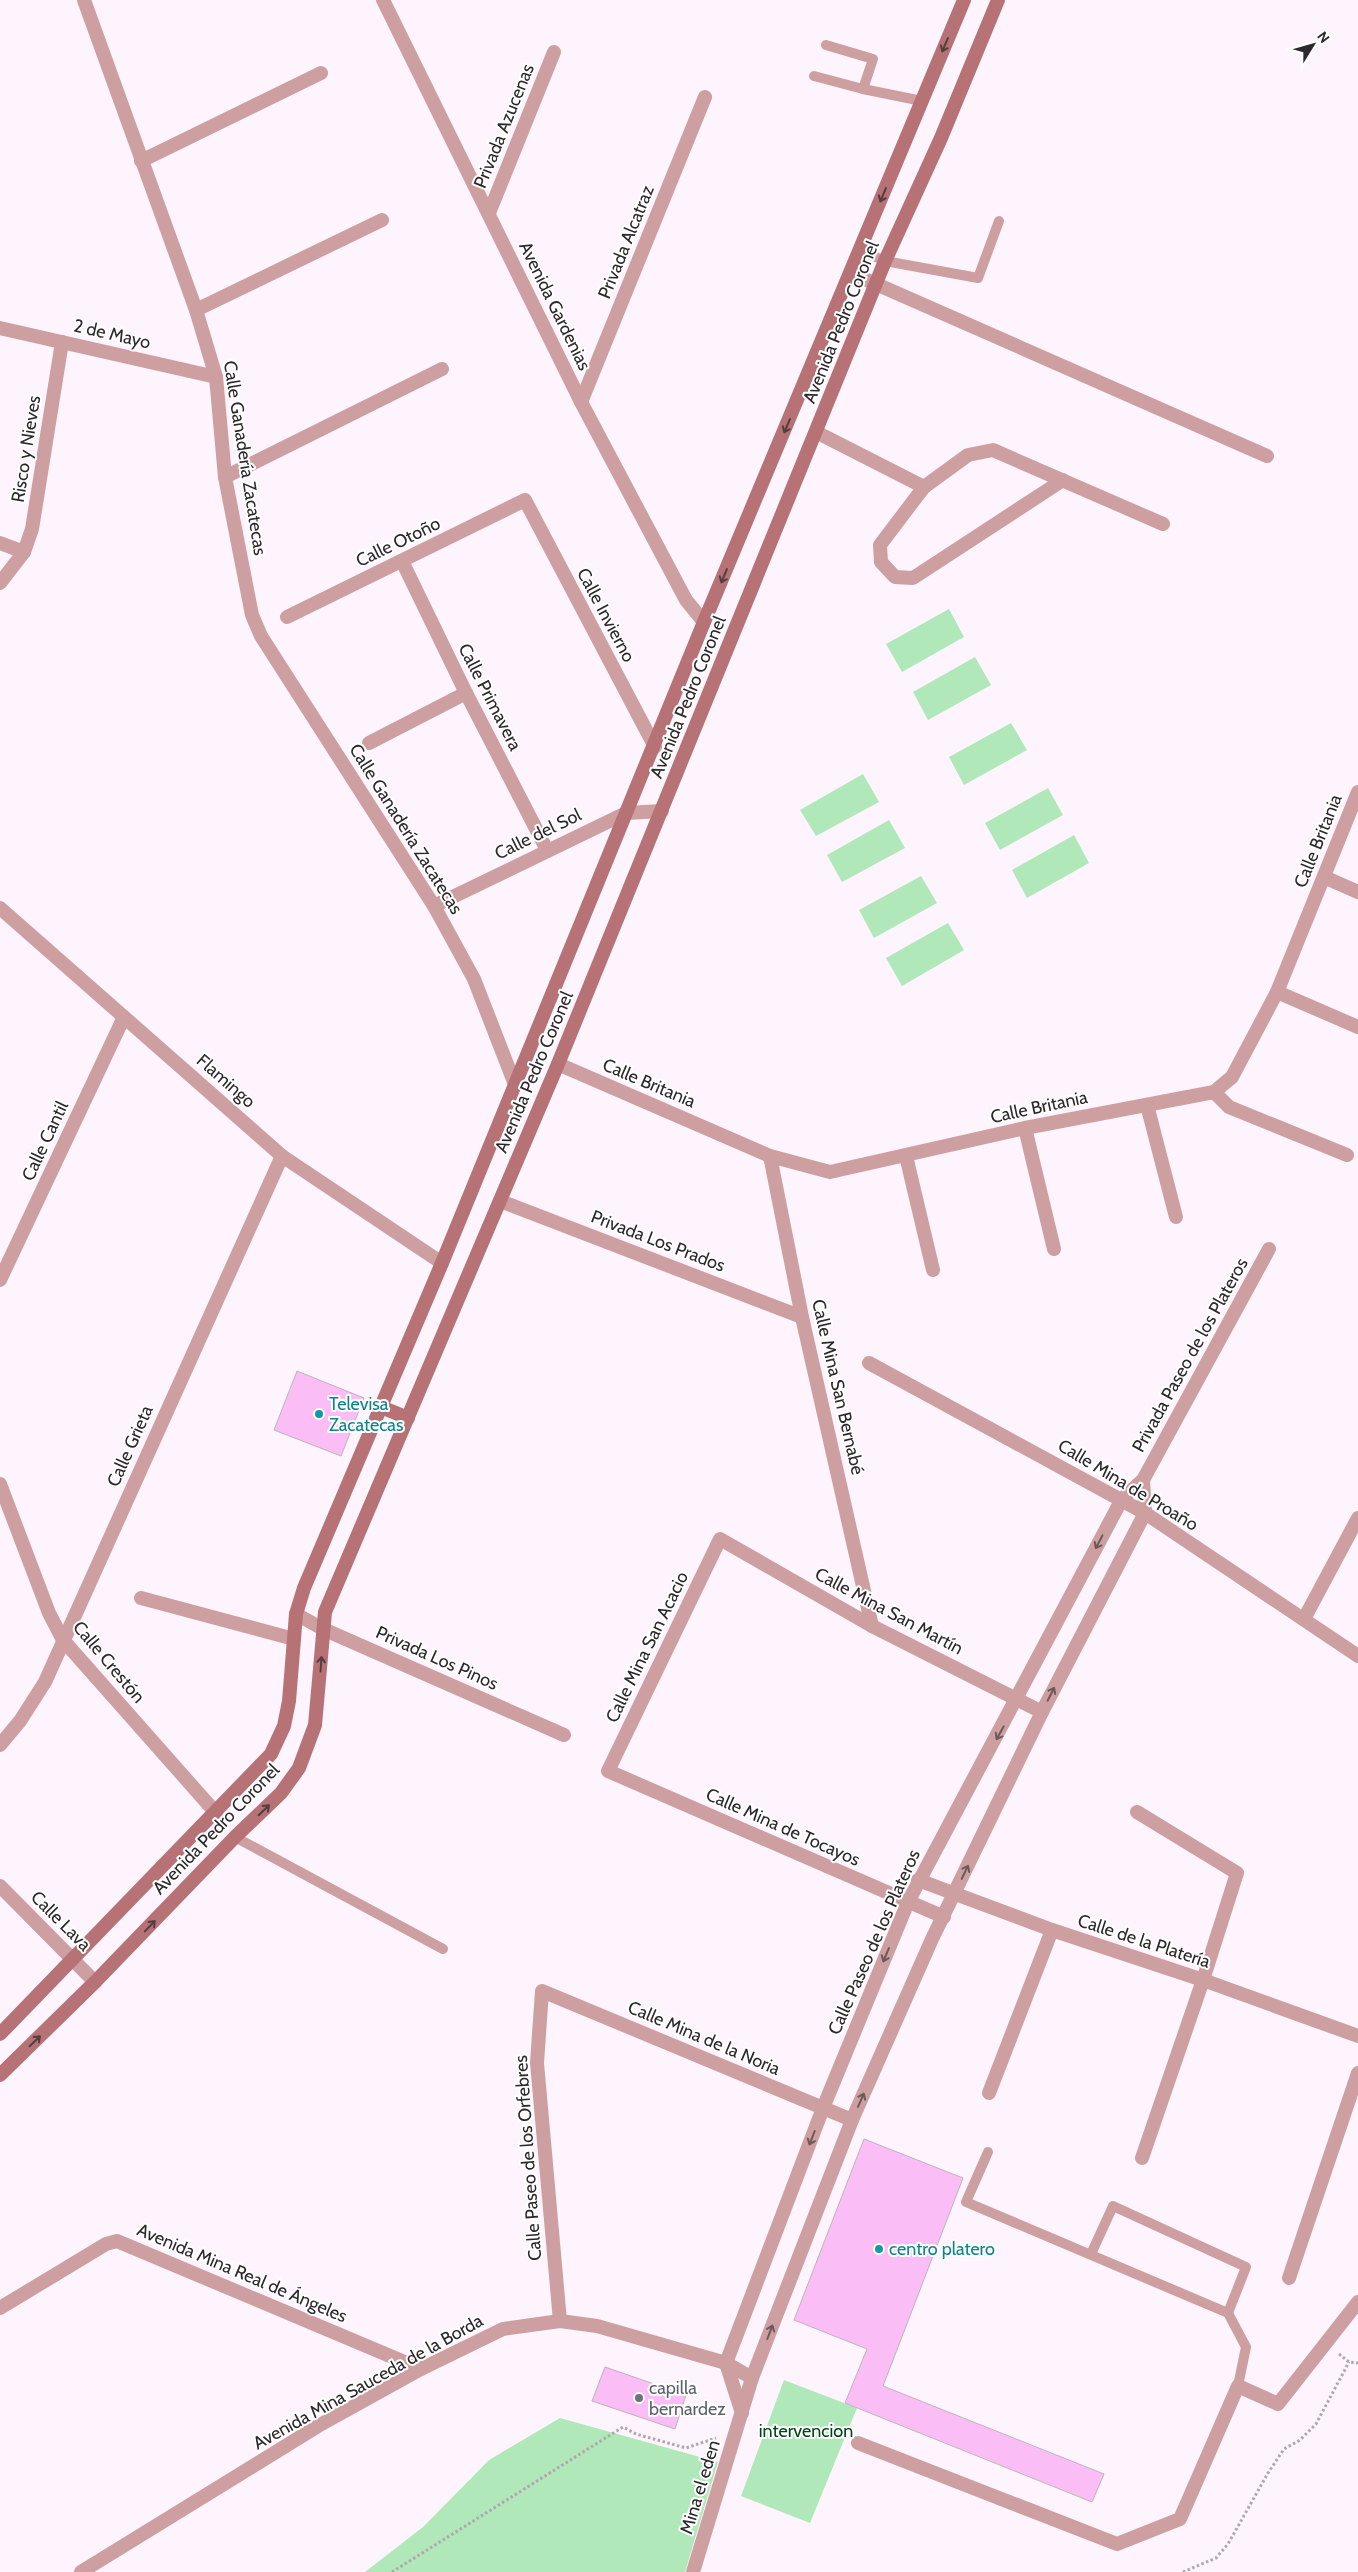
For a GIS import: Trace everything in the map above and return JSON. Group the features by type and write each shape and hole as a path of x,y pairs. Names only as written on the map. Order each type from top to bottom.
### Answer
{"main road":[{"name":"Avenida Pedro Coronel","path":"0,2034 216,1813 271,1754 284,1726 289,1701 296,1614 304,1588 442,1263 514,1082 571,952 704,622 852,273 859,250 964,0"},
{"name":"Avenida Pedro Coronel","path":"0,2075 95,1982 281,1793 299,1768 309,1747 319,1697 325,1612 558,1064 885,261 941,138 998,0"},
{"path":"381,1407 408,1418"}],"street":[{"name":"Avenida Gardenias","path":"383,0 581,402 686,600 704,622"},
{"name":"Calle Ganadería Zacatecas","path":"89,2 141,161 196,310 216,377 225,477 252,615 261,636 434,906 474,979 514,1082"},
{"name":"Privada Azucenas","path":"489,213 554,52"},
{"path":"141,161 320,72"},
{"name":"Privada Alcatraz","path":"581,402 705,97"},
{"path":"196,310 382,220"},
{"path":"852,273 1268,456"},
{"name":"2 de Mayo","path":"0,328 216,377"},
{"name":"Risco y Nieves","path":"0,583 24,552 32,529 62,342"},
{"path":"225,477 442,369"},
{"path":"816,432 924,486"},
{"path":"1063,480 913,578 895,577 881,562 880,545 924,486 968,455 992,450 1063,480 1163,524"},
{"name":"Calle Otoño","path":"286,617 525,500"},
{"name":"Calle Invierno","path":"525,500 654,747"},
{"path":"0,543 24,552"},
{"name":"Calle Primavera","path":"402,561 466,693 547,850"},
{"path":"369,743 466,693"},
{"name":"Calle Britania","path":"558,1064 770,1156 830,1172 1025,1128 1214,1092 1232,1077 1277,992 1358,792"},
{"name":"Calle del Sol","path":"434,906 626,813 662,811"},
{"path":"1324,877 1358,892"},
{"name":"Flamingo","path":"0,908 282,1156 442,1263"},
{"path":"1277,992 1358,1027"},
{"name":"Calle Cantil","path":"0,1280 124,1017"},
{"path":"1214,1092 1229,1107 1347,1155"},
{"path":"1147,1105 1176,1217"},
{"path":"1025,1128 1054,1249"},
{"name":"Calle Grieta","path":"0,1745 20,1721 45,1682 282,1156"},
{"name":"Calle Mina San Bernabé","path":"770,1156 802,1317 872,1626"},
{"path":"906,1156 933,1270"},
{"name":"Privada Los Prados","path":"500,1201 802,1317"},
{"name":"Privada Paseo de los Plateros","path":"1122,1499 1144,1480 1269,1248"},
{"name":"Calle Mina de Proaño","path":"869,1363 1122,1499 1358,1656"},
{"name":"Privada Paseo de los Plateros","path":"1144,1480 1145,1513"},
{"name":"Calle Crestón","path":"0,1484 49,1613 63,1640 216,1813"},
{"name":"Calle Paseo de los Plateros","path":"726,2363 823,2108 918,1880 1122,1499"},
{"path":"752,2378 852,2120 944,1916 1042,1712 1145,1513"},
{"path":"1304,1619 1358,1518"},
{"name":"Calle Mina San Martín","path":"720,1539 872,1626 1042,1712"},
{"name":"Calle Mina San Acacio","path":"608,1771 720,1539"},
{"path":"141,1598 294,1639"},
{"name":"Privada Los Pinos","path":"296,1614 324,1629 564,1735"},
{"name":"Calle Mina de Tocayos","path":"608,1771 944,1916"},
{"path":"1137,1812 1237,1873 1203,1980 1142,2158"},
{"name":"Calle de la Platería","path":"918,1880 1052,1930 1203,1980 1358,2036"},
{"name":"Calle Lava","path":"0,1886 95,1982"},
{"path":"989,2093 1052,1930"},
{"name":"Calle Mina de la Noria","path":"542,1991 852,2120"},
{"name":"Calle Paseo de los Orfebres","path":"542,1991 537,2062 560,2321"},
{"path":"1289,2278 1358,2073"},
{"name":"Avenida Mina Real de Ángeles","path":"0,2308 106,2244 117,2241 421,2369"},
{"path":"858,2443 1117,2544 1180,2519 1238,2386 1278,2404 1358,2302"},
{"name":"Avenida Mina Sauceda de la Borda","path":"81,2572 318,2426 421,2369 503,2329 560,2321 597,2326 726,2363 752,2378"},
{"path":"726,2363 742,2413"},
{"name":"Mina el eden","path":"693,2572 752,2378"}],"lane":[{"path":"826,45 873,59 863,90"},
{"path":"814,76 863,90 922,101"},
{"path":"859,250 885,261 978,278 999,220"},
{"path":"236,1837 443,1949"},
{"path":"988,2152 966,2202 1228,2313 1246,2347 1238,2386"},
{"path":"1091,2254 1113,2206 1246,2267 1228,2313"}],"path":[{"path":"1184,2572 1216,2558 1228,2544 1268,2473 1284,2449 1300,2440 1316,2424 1349,2362"},
{"path":"392,2572 624,2427 636,2434 686,2448 736,2432"}],"green space":[{"path":"949,609 964,637 902,672 886,644"},
{"path":"975,657 991,685 928,720 913,692"},
{"path":"1011,723 1027,750 964,785 949,757"},
{"path":"863,774 879,802 816,836 800,810"},
{"path":"1048,788 1063,815 1000,850 985,823"},
{"path":"889,820 905,848 842,882 827,855"},
{"path":"1074,835 1089,863 1027,898 1012,870"},
{"path":"921,876 937,903 874,938 859,910"},
{"path":"948,923 964,950 902,986 886,958"},
{"name":"intervencion","path":"784,2380 857,2408 810,2523 741,2496"},
{"path":"560,2418 718,2462 685,2572 365,2572 423,2527 489,2460"}],"building":[{"name":"Televisa Zacatecas","path":"297,1371 364,1398 341,1456 274,1430"},
{"name":"centro platero","path":"864,2139 963,2178 883,2386 1104,2474 1092,2502 845,2403 867,2349 794,2320"},
{"name":"capilla bernardez","path":"605,2367 686,2395 675,2429 592,2401"}],"place":[{"name":"Televisa Zacatecas","path":"319,1414"},
{"name":"centro platero","path":"879,2249"},
{"name":"capilla bernardez","path":"639,2398"}]}
